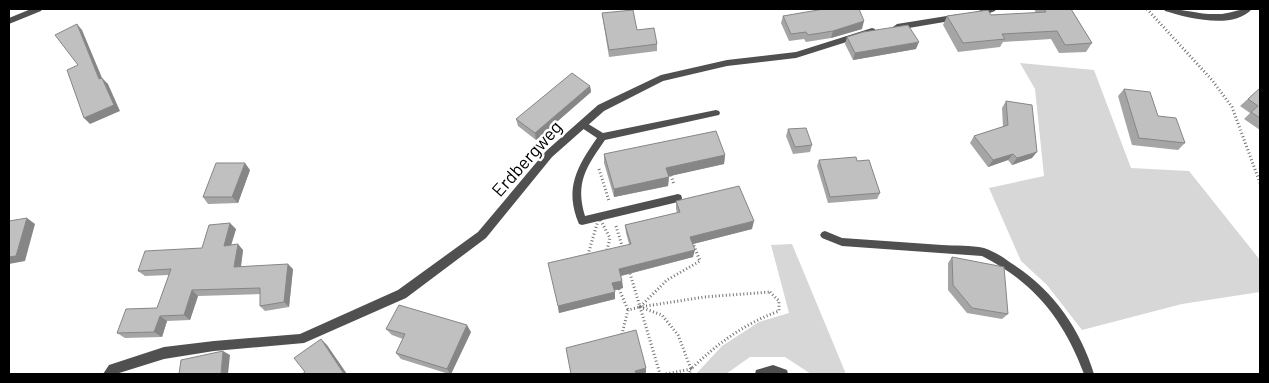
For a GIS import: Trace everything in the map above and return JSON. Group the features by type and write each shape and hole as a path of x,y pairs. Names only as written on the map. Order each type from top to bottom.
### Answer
{"street":[{"path":"9,21 38,9"},
{"name":"Erdbergweg","path":"109,374 113,369 164,353 214,346 300,339 402,294 482,235 549,154 601,108 661,78 727,63 796,55 859,34 980,14 992,9"},
{"path":"1168,9 1185,14 1216,17 1233,15 1248,9"}],"lane":[{"path":"678,198 582,221 575,202 578,171 602,137 716,113"},
{"path":"582,124 602,137"},
{"path":"825,234 842,242 983,252 1004,261 1034,285 1067,322 1082,351 1089,374"},
{"path":"760,374 773,370 782,374"}],"path":[{"path":"1147,9 1212,80 1232,108 1260,182"},
{"path":"593,149 624,251"},
{"path":"599,217 610,238 606,256 587,258 599,217"},
{"path":"640,307 667,280 700,261 690,235"},
{"path":"626,261 660,374"},
{"path":"619,289 628,310 620,341"},
{"path":"628,310 704,298 770,292 779,300 779,311 750,320 722,340 691,369 689,374"},
{"path":"640,307 662,315 678,335 691,369"},
{"path":"666,374 691,369"}],"shaded area":[{"path":"1020,63 1094,70 1131,168 1189,171 1260,260 1260,292 1182,304 1082,330 1047,285 1021,261 989,188 1044,176 1035,89"},
{"path":"792,244 846,374 811,374 785,357 750,357 726,374 696,374 722,346 759,322 789,313 771,245"}],"building":[{"path":"824,9 859,9 864,21 833,31 808,35 806,32 791,34 783,16"},
{"path":"1044,9 1071,9 1092,43 1065,45 1057,31 1002,34 1005,39 963,43 947,16 988,10 991,15 1046,12"},
{"path":"633,10 637,30 654,28 657,44 609,50 602,13"},
{"path":"77,24 99,79 102,78 114,105 84,118 67,70 78,65 55,35"},
{"path":"908,25 919,42 855,53 847,37 863,32"},
{"path":"572,73 590,86 535,133 516,119"},
{"path":"1260,88 1260,118 1251,112 1258,106 1248,99"},
{"path":"1124,89 1150,92 1158,116 1176,118 1185,143 1139,138"},
{"path":"1006,101 1032,105 1037,152 1017,158 1013,154 993,160 974,136 1008,125"},
{"path":"806,128 812,145 795,147 788,129"},
{"path":"716,131 725,155 666,168 669,177 614,189 604,154"},
{"path":"856,157 857,161 869,160 880,193 830,197 819,160"},
{"path":"216,163 245,163 232,197 203,197"},
{"path":"739,186 754,221 690,237 695,250 619,269 622,281 612,283 615,292 558,306 548,263 631,244 625,225 680,212 676,201"},
{"path":"27,218 16,256 9,257 9,221"},
{"path":"230,223 224,246 238,244 234,267 288,264 284,302 260,306 260,288 192,290 184,315 160,316 154,332 117,333 126,309 157,308 171,269 138,271 145,251 202,248 209,225"},
{"path":"952,257 1004,267 1008,314 972,308 953,285"},
{"path":"399,305 467,325 447,369 396,353 405,334 386,329"},
{"path":"636,330 646,368 635,371 636,374 571,374 566,348"},
{"path":"321,339 344,374 302,374 305,372 294,358"},
{"path":"223,351 221,374 179,374 181,360"}]}
